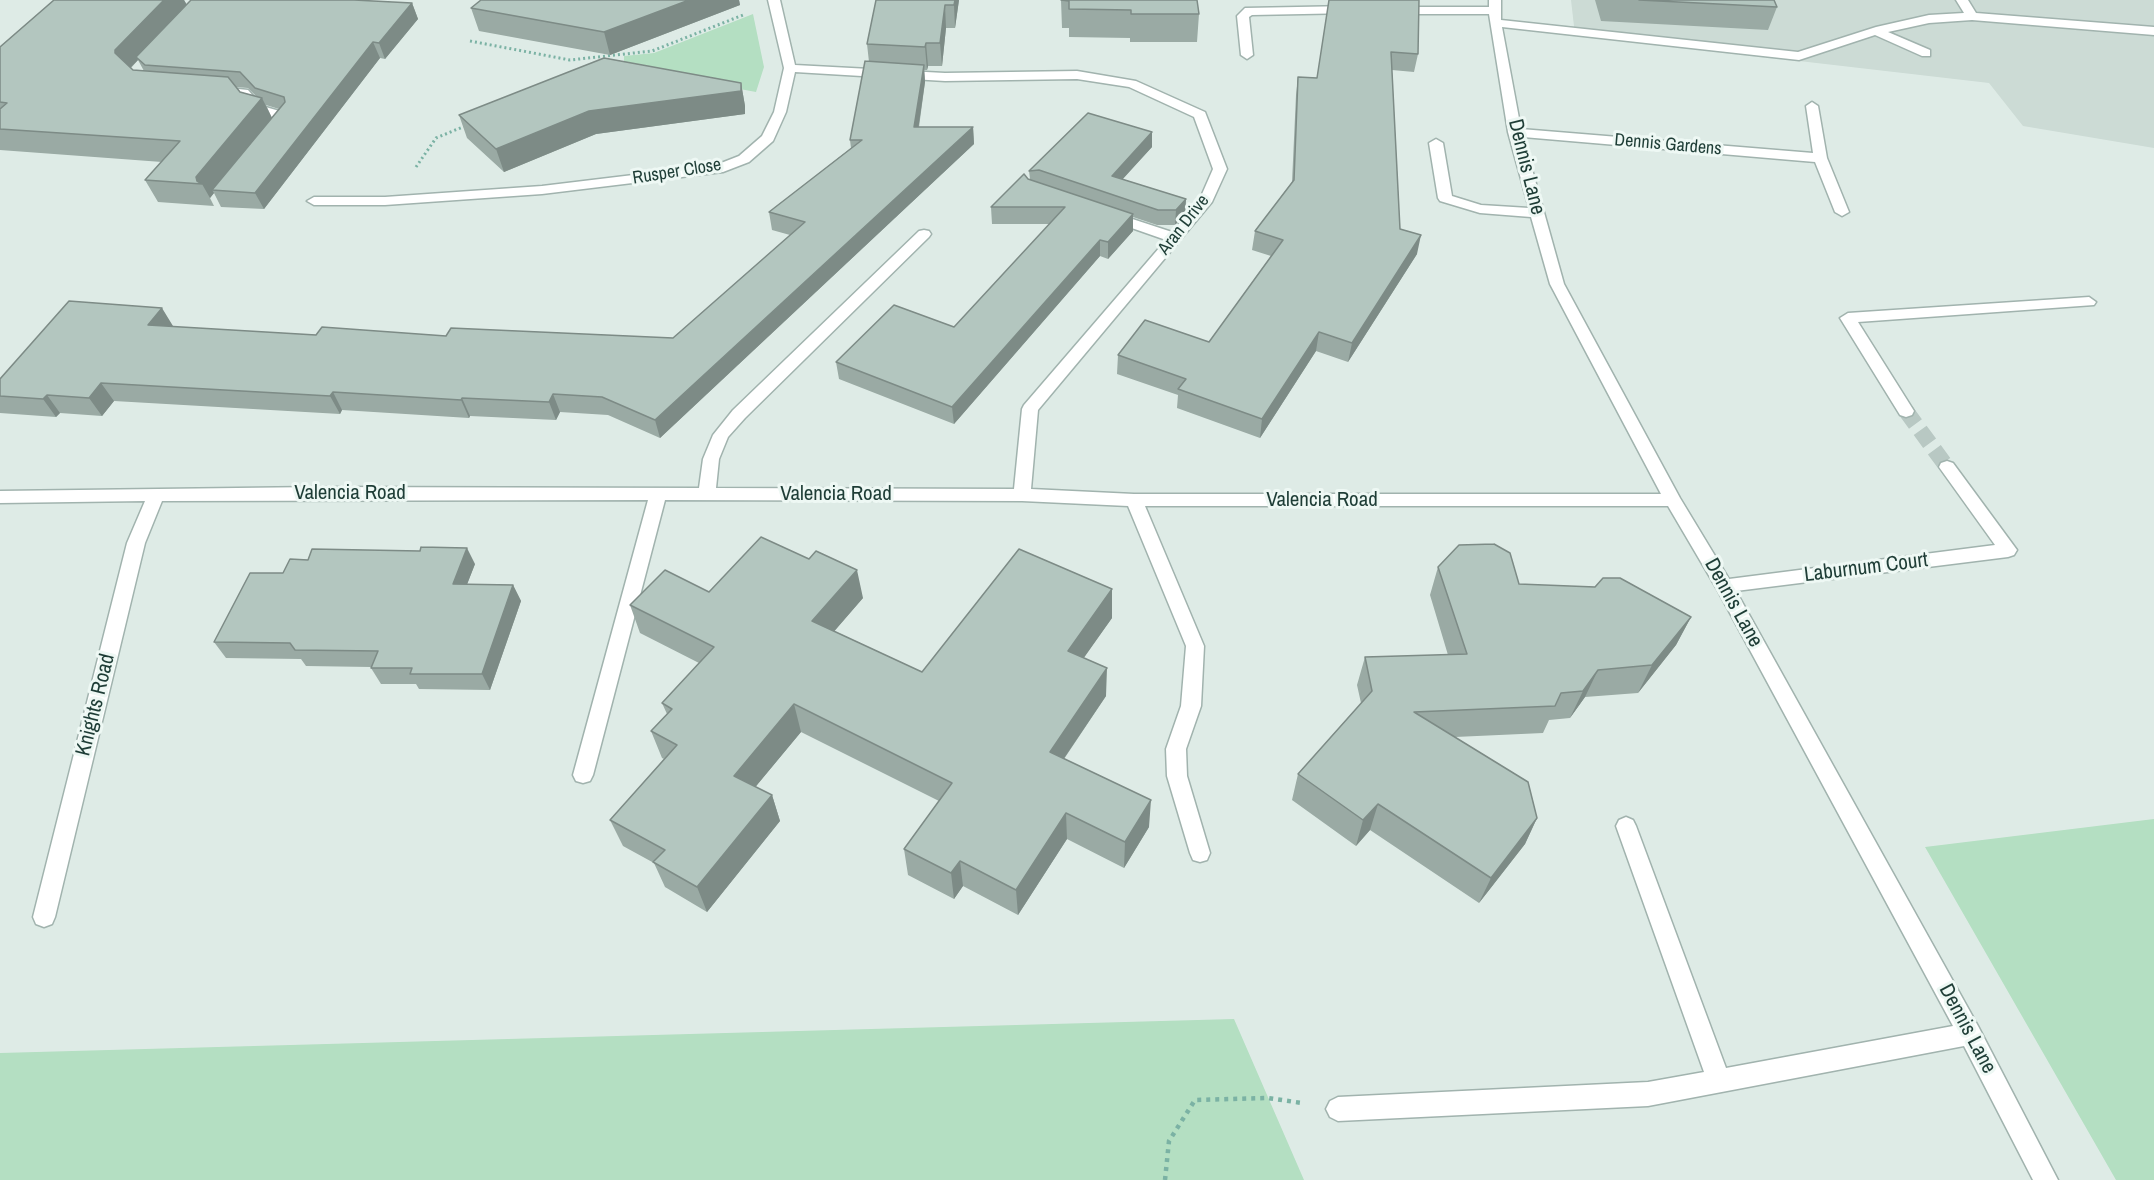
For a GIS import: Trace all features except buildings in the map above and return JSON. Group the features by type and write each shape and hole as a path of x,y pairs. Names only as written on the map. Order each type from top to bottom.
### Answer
{"street":[{"path":"1962,0 1972,16"},
{"name":"Rusper Close","path":"314,201 394,201 542,190 718,169 744,159 768,138 780,112 790,68 774,1"},
{"path":"1247,55 1244,16 1249,10 1495,11 1799,56 1876,31 1929,19 1972,16 2154,31"},
{"name":"Dennis Lane","path":"1495,11 1515,132 1557,284 1673,500 1724,586 1970,1034 2046,1180"},
{"path":"1876,31 1926,53"},
{"name":"Aran Drive","path":"790,68 945,77 1077,75 1132,84 1200,115 1220,169 1205,202 1030,409 1022,495"},
{"path":"208,91 244,93 257,110 285,117 265,143"},
{"path":"1812,106 1820,158 1842,212"},
{"name":"Dennis Gardens","path":"1515,132 1820,158"},
{"path":"1436,143 1445,198 1479,209 1537,213"},
{"path":"1099,212 1175,238"},
{"path":"707,494 711,459 721,435 739,414 924,234"},
{"path":"1906,411 1848,318 2089,302"},
{"name":"Laburnum Court","path":"1724,586 2008,550 1947,467"},
{"path":"583,775 658,494"},
{"name":"Valencia Road","path":"0,498 156,495 707,494 1022,495 1134,500 1673,500"},
{"name":"Knights Road","path":"44,917 136,543 156,495"},
{"path":"1134,500 1195,646 1191,706 1176,749 1176,758 1177,776 1200,853"},
{"path":"1626,826 1719,1081"},
{"path":"1338,1109 1648,1094 1970,1034"}],"path":[{"path":"470,41 570,60 652,51 774,1"},
{"path":"610,48 610,64"},
{"path":"394,201 436,138 468,124"},
{"path":"1165,1180 1169,1141 1195,1100 1268,1098 1338,1109"}],"shaded area":[{"path":"1571,0 2154,0 2154,148 2023,126 1989,83 1575,35"}],"green space":[{"path":"753,14 764,67 756,92 653,73 624,76 624,56 654,53"},
{"path":"2154,819 2154,1180 2116,1180 1925,847"},
{"path":"1234,1019 1304,1180 0,1180 0,1053"}],"tunnel":[{"path":"1906,411 1947,467"}]}
